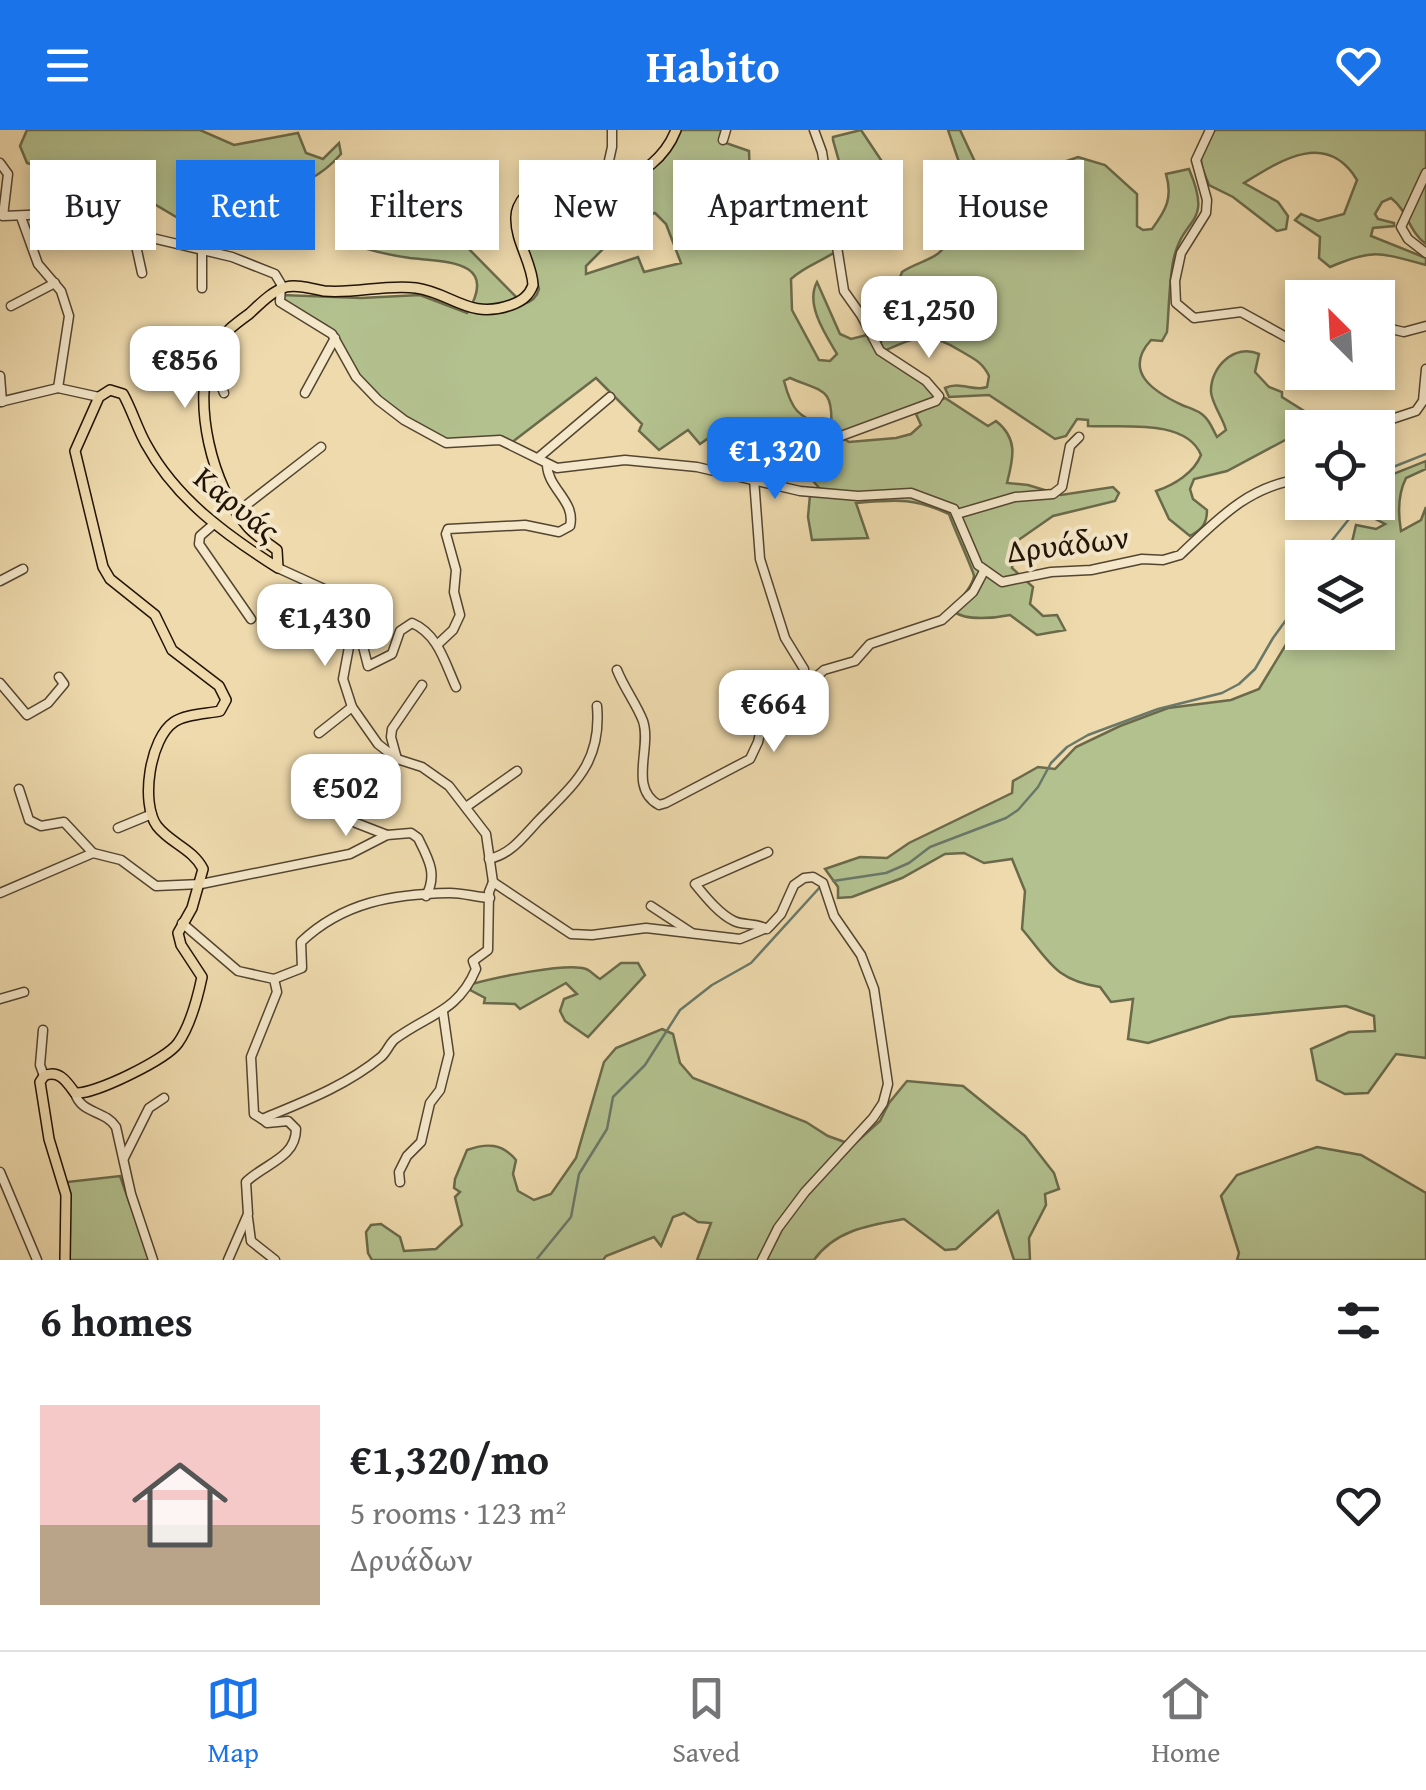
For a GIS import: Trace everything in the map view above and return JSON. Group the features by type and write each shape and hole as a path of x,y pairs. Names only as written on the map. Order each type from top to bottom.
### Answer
{"main road":[{"path":"653,162 664,152 676,130"},
{"path":"278,568 280,557 276,549 251,531 236,512 212,452 204,401 213,350 225,334 288,287 342,292 409,287 472,309 511,305 528,296 533,285 524,250"},
{"name":"Καρυάς","path":"99,398 110,390 123,394 145,443 174,486 215,523 278,568"},
{"path":"65,1260 67,1201 40,1082 44,1076 58,1075 75,1093 91,1092 166,1054 182,1038 202,976 178,940 200,884 202,864 163,832 152,814 148,784 160,742 170,725 220,711 226,700 220,686 172,650 155,615 104,572 75,451 99,398"}],"street":[{"path":"609,160 612,130"},
{"path":"803,688 804,669 785,638 760,559 754,479 760,459 783,438 825,442 936,401 939,396 926,381 880,350 844,291 822,152 814,130"},
{"path":"1210,130 1196,160 1207,200 1206,213 1182,253 1175,281 1176,303 1194,318 1241,312 1285,336"},
{"path":"0,162 8,174 2,216 30,216"},
{"path":"1426,173 1401,227 1408,240 1426,253"},
{"path":"20,217 38,264 61,291 69,324 58,388"},
{"path":"138,250 142,273"},
{"path":"202,288 202,250 273,273 281,284 280,302 335,338 368,392 404,420 434,438 455,444 500,440 560,468 625,460 697,467 803,491 858,496 911,493 950,506 957,514 1015,497 1053,494 1062,487 1070,446 1078,438"},
{"path":"11,306 55,282"},
{"path":"1395,330 1425,327"},
{"path":"305,393 335,338"},
{"path":"208,368 218,375 224,393"},
{"path":"1395,418 1416,411 1422,401 1426,369"},
{"path":"0,376 1,402 58,388 99,398"},
{"path":"538,458 610,397"},
{"path":"236,512 321,447"},
{"path":"437,645 453,630 460,615 448,529 522,525 559,532 569,529 570,509 549,477 547,465"},
{"name":"Δρυάδων","path":"957,514 973,557 984,572 1006,582 1180,555 1232,505 1285,483"},
{"path":"215,523 200,536 199,544 251,620"},
{"name":"Καρυάς","path":"278,568 346,599 356,615"},
{"path":"0,581 23,569"},
{"path":"617,670 643,722 647,740 643,783 651,800 659,805 750,759 767,710 794,697 824,670 855,661 870,644 948,616 972,592 984,572"},
{"path":"356,615 368,666 392,654 400,631 412,622 424,628 437,645 456,687"},
{"path":"262,1119 336,1088 384,1055 392,1041 443,1012 468,988 476,968 473,961 488,950 493,882 485,832 450,786 422,768 397,760 378,744 352,707 342,679 356,615"},
{"path":"0,682 27,715 48,703 64,684 59,676"},
{"path":"397,760 390,737 392,729 422,685"},
{"path":"489,858 506,855 575,786 596,744 597,706"},
{"path":"318,733 352,707"},
{"path":"466,807 517,771"},
{"path":"19,790 29,820 40,826 64,822 93,853 121,860 156,886 218,883 350,854 387,835 406,833 418,838 432,872 433,882 426,896"},
{"path":"329,800 356,823 387,835"},
{"path":"118,828 152,814"},
{"path":"767,929 757,923 735,922 705,897 696,884 768,852"},
{"path":"0,892 93,853"},
{"path":"493,882 572,934 639,928 740,939 767,929 781,914 798,882 811,877 822,882 834,916 861,955 874,989 888,1084 874,1118 805,1192 778,1228 762,1260"},
{"path":"182,923 238,971 274,979 302,968 301,942 326,920 356,904 454,892 490,898"},
{"path":"651,906 692,932"},
{"path":"274,979 277,992 252,1057 254,1114 267,1123 288,1121 296,1129 296,1140 284,1156 246,1182 252,1242 276,1260"},
{"path":"0,999 24,992"},
{"path":"400,1182 399,1172 407,1156 421,1142 430,1103 440,1090 449,1054 443,1012"},
{"path":"43,1030 40,1064 44,1076"},
{"path":"75,1093 76,1100 86,1109 111,1118 154,1260"},
{"path":"124,1158 148,1108 164,1098"},
{"path":"1,1174 36,1260"},
{"path":"228,1260 247,1217"}],"green space":[{"path":"27,130 200,130 234,145 298,133 306,153 323,159 339,143 341,154 315,176 315,160 176,160 176,217 156,205 156,160 30,160 30,164 20,146"},
{"path":"679,130 722,130 720,141 749,151 749,160 673,160 673,242 666,224 653,214 653,160"},
{"path":"861,130 881,160 839,160 833,137"},
{"path":"948,130 960,130 974,160 958,160"},
{"path":"1214,130 1426,130 1426,244 1391,198 1382,202 1375,214 1394,226 1373,228 1371,236 1426,258 1426,265 1377,254 1330,267 1319,258 1320,237 1295,220 1301,214 1318,221 1344,214 1357,180 1345,165 1332,156 1303,154 1244,183 1278,202 1288,216 1286,229 1277,231 1233,197 1209,185 1201,156"},
{"path":"1078,157 1105,165 1137,194 1137,226 1143,230 1152,229 1164,210 1169,190 1166,174 1189,169 1196,188 1197,212 1173,262 1167,332 1162,341 1151,340 1143,351 1140,361 1145,379 1161,393 1202,414 1217,437 1226,430 1211,392 1215,374 1233,355 1250,351 1259,354 1255,372 1303,410 1285,410 1285,440 1227,471 1194,479 1190,489 1193,499 1207,510 1207,515 1203,526 1190,536 1169,519 1156,491 1183,478 1201,455 1182,435 1151,427 1088,426 1088,420 1077,419 1066,436 1055,439 989,395 949,397 945,388 987,387 989,376 976,360 949,344 923,338 884,351 879,346 887,330 874,308 878,295 924,317 927,324 943,322 939,314 898,283 902,272 942,250 1084,250 1084,160 1069,160"},
{"path":"370,250 470,250 523,304 534,299 539,289 528,250 602,250 586,266 586,274 638,257 644,272 681,263 676,250 835,250 791,279 792,310 819,360 830,361 837,354 815,309 817,282 840,334 851,339 867,335 881,352 935,394 932,399 841,437 849,442 911,434 921,425 916,414 945,398 988,426 996,421 1003,428 1012,450 1007,483 1061,495 1113,487 1119,493 1115,501 1053,516 1017,541 1012,568 1033,587 1030,604 1043,616 1057,615 1065,630 1037,635 1010,615 973,618 955,612 974,576 949,514 936,509 903,501 856,503 868,538 812,540 810,495 821,490 777,440 751,467 737,449 734,420 700,444 688,430 659,450 639,431 642,424 596,378 511,443 462,443 434,437 376,394 356,372 327,326 284,301 282,295 420,295 467,313 476,296 477,283 473,273 464,267","holes":["790,378 818,389 828,398 831,430 804,417 794,407 784,381"]},
{"path":"1426,461 1426,469 1406,478 1399,511 1401,531 1421,520 1426,507 1426,1058 1396,1054 1368,1093 1345,1094 1317,1080 1311,1049 1349,1032 1375,1031 1374,1016 1346,1006 1230,1017 1148,1043 1128,1039 1133,999 1111,1002 1100,987 1063,974 1022,929 1025,891 1012,859 984,863 964,853 945,854 902,878 852,897 838,898 838,887 825,869 860,857 887,858 909,843 1012,793 1013,781 1038,767 1055,769 1076,747 1120,726 1168,708 1231,700 1259,689 1285,646 1285,650 1395,650 1395,540 1352,540 1356,525 1376,529 1385,524 1377,520 1395,520 1395,473"},
{"path":"621,963 638,963 645,975 588,1037 565,1021 560,1011 564,999 577,994 566,983 520,1009 515,1004 484,1003 485,998 470,990 472,984 482,981 564,968 586,969 600,979"},
{"path":"662,1029 673,1034 680,1063 693,1078 806,1122 853,1145 880,1121 907,1081 963,1086 1025,1136 1054,1173 1059,1189 1045,1194 1046,1205 1029,1238 1030,1260 1014,1260 998,1211 956,1249 945,1250 904,1219 843,1235 814,1260 697,1260 711,1223 698,1222 684,1213 673,1217 661,1246 654,1237 603,1260 372,1260 366,1232 371,1225 381,1224 400,1237 404,1251 436,1249 462,1225 455,1197 460,1192 454,1188 467,1150 488,1146 505,1150 516,1160 513,1174 518,1191 534,1200 551,1194 576,1158 604,1062 616,1048"},
{"path":"1317,1147 1361,1155 1426,1193 1426,1260 1237,1260 1239,1253 1221,1196 1237,1175"},
{"path":"120,1176 150,1260 69,1260 67,1182"}],"waterway":[{"path":"1395,466 1426,454"},
{"path":"1332,540 1348,520"},
{"path":"833,881 886,873 909,863 930,847 1006,818 1038,787 1051,763 1067,747 1158,709 1222,693 1239,684 1255,669 1285,621"},
{"path":"536,1260 571,1217 579,1174 607,1129 613,1097 645,1065 680,1010 712,985 751,963 821,886"}]}
